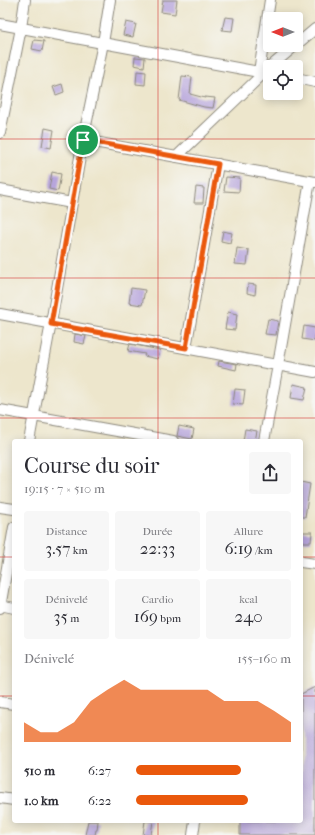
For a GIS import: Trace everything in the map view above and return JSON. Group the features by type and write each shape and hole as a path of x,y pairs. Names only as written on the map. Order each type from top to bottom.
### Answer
{"street":[{"path":"0,133 21,28 25,0"},
{"path":"29,439 83,140 103,43 110,0"},
{"path":"267,60 270,0"},
{"path":"0,24 103,43 263,69"},
{"path":"303,39 315,28"},
{"path":"279,60 288,52"},
{"path":"176,157 263,74"},
{"path":"303,79 315,82"},
{"path":"83,140 313,181 264,439"},
{"path":"186,348 218,164"},
{"path":"0,190 72,203"},
{"path":"0,314 315,372"},
{"path":"0,410 162,439"},
{"path":"0,507 12,509"},
{"path":"12,538 0,606 12,608"},
{"path":"303,562 315,564"},
{"path":"0,702 12,704"},
{"path":"0,798 12,800"},
{"path":"193,835 195,823"}],"building":[{"path":"163,0 177,0 175,14 161,12"},
{"path":"225,17 234,18 232,31 222,30"},
{"path":"126,22 136,24 133,37 123,35"},
{"path":"34,40 44,41 42,51 32,49"},
{"path":"135,57 145,58 144,67 134,65"},
{"path":"137,71 146,72 145,85 136,84"},
{"path":"182,76 192,77 190,94 205,98 215,98 213,108 179,100"},
{"path":"62,84 64,92 56,95 53,87"},
{"path":"45,128 54,130 51,148 42,146"},
{"path":"52,172 61,174 58,191 49,189"},
{"path":"226,177 240,178 239,192 224,191"},
{"path":"196,187 204,188 203,203 194,203"},
{"path":"223,231 232,233 230,243 221,241"},
{"path":"237,248 249,250 247,265 235,264"},
{"path":"248,284 256,285 255,295 247,293"},
{"path":"131,288 145,290 142,305 129,303"},
{"path":"228,312 237,314 235,330 225,329"},
{"path":"268,319 278,321 276,335 265,334"},
{"path":"304,326 315,328 315,341 302,339"},
{"path":"75,334 86,336 84,344 74,342"},
{"path":"130,344 160,350 158,359 144,356 145,354 128,351"},
{"path":"219,361 237,364 236,370 218,366"},
{"path":"293,384 307,387 304,400 291,398"},
{"path":"235,389 245,390 243,405 233,404"},
{"path":"179,426 194,429 192,439 177,436"},
{"path":"245,429 257,431 255,439 243,439"},
{"path":"303,482 310,484 305,517 303,517"},
{"path":"303,532 312,532 311,542 303,542"},
{"path":"315,687 315,835 240,835 240,823 303,823 303,693"},
{"path":"88,823 98,823 95,835 85,835"},
{"path":"145,823 153,823 151,835 143,835"}],"route":[{"path":"83,140 218,164 186,348 51,324 83,140"}]}
